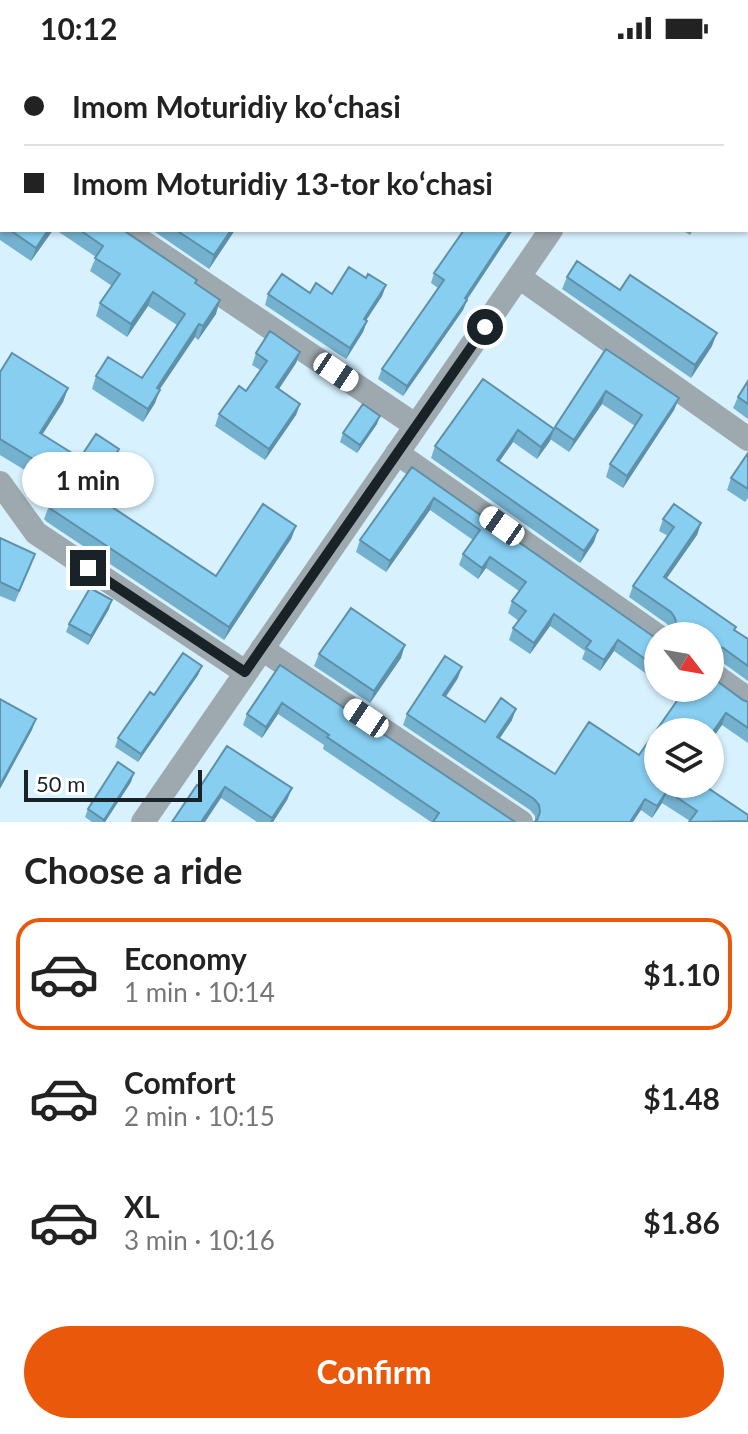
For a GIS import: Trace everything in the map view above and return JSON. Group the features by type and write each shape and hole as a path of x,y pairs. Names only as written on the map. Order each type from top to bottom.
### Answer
{"street":[{"path":"128,232 415,425"},
{"path":"143,822 550,232"},
{"path":"519,277 748,439"},
{"path":"397,453 644,626"},
{"path":"0,483 36,533 245,672"},
{"path":"262,649 521,822"},
{"path":"724,682 748,699"}],"building":[{"path":"13,232 47,232 36,248"},
{"path":"83,232 126,232 197,280 195,283 220,300 203,326 199,324 157,388 160,390 148,409 96,376 108,357 142,378 185,314 153,292 131,324 100,303 120,274 95,258 103,246"},
{"path":"179,232 230,232 214,255"},
{"path":"463,232 509,232 465,298 467,300 407,386 382,369 444,280 434,273"},
{"path":"577,261 620,290 630,275 717,333 695,365 567,277"},
{"path":"349,267 366,278 368,274 386,285 350,348 268,294 282,274 310,293 316,283 332,294"},
{"path":"270,331 300,352 276,387 300,404 269,449 219,414 239,386 246,391 267,361 256,353"},
{"path":"606,349 679,398 627,476 610,464 642,415 606,391 574,440 555,427"},
{"path":"12,353 68,388 40,433 80,458 96,434 119,449 91,493 216,576 263,504 296,526 229,627 51,509 49,506 66,479 0,439 0,372"},
{"path":"483,379 554,429 541,447 518,430 497,460 598,530 584,551 435,446"},
{"path":"748,381 748,404 738,397"},
{"path":"363,404 380,416 360,445 343,433"},
{"path":"748,453 748,489 731,478"},
{"path":"412,467 644,630 644,658 618,640 604,660 586,648 591,641 554,614 534,643 513,628 526,611 512,601 526,582 490,557 482,568 463,554 480,530 434,498 390,561 360,540"},
{"path":"674,504 701,523 664,577 736,627 734,630 748,639 748,666 724,649 724,622 676,622 671,612 633,586 674,527 663,519"},
{"path":"0,538 35,554 19,591 0,582"},
{"path":"90,588 112,600 91,636 69,624"},
{"path":"351,608 405,645 374,691 319,654"},
{"path":"183,653 202,666 141,754 118,738 150,692 154,695"},
{"path":"445,656 462,667 443,695 485,722 501,698 516,709 497,737 555,774 589,722 639,755 644,748 644,798 662,798 657,806 645,799 630,822 534,822 540,812 534,799 407,714"},
{"path":"280,665 515,822 433,822 439,813 282,703 266,727 247,714"},
{"path":"724,686 748,702 748,728 726,713 723,718 665,718 676,702 724,702"},
{"path":"0,699 36,719 0,785"},
{"path":"227,746 292,788 272,818 225,787 201,822 172,822 197,785 200,787"},
{"path":"118,762 134,773 104,820 88,809"},
{"path":"678,798 723,798 748,815 748,821 689,822 697,811"}],"route":[{"path":"88,568 245,672 485,327"}]}
